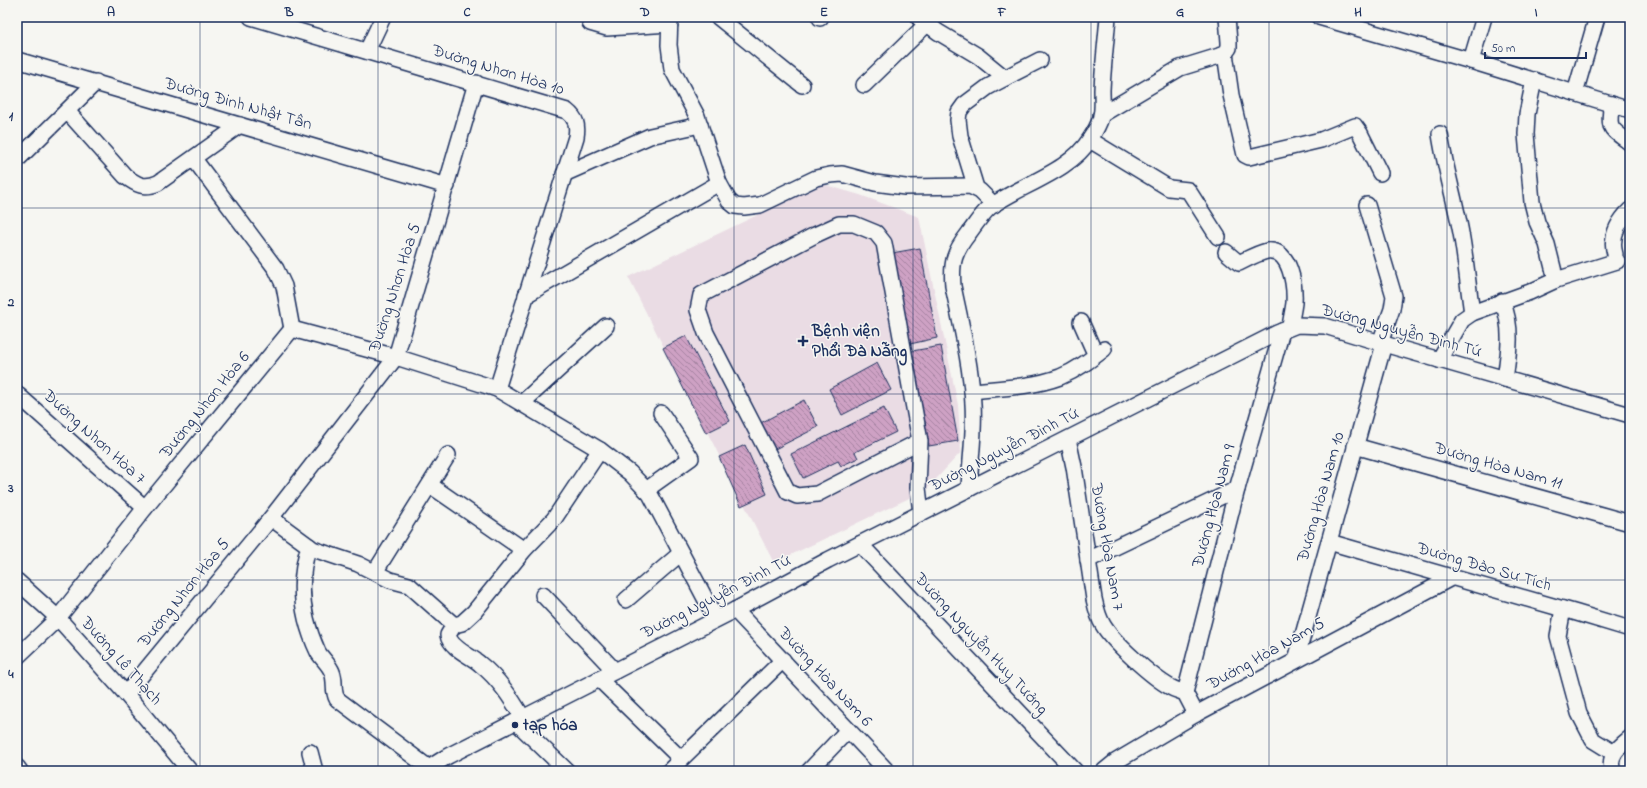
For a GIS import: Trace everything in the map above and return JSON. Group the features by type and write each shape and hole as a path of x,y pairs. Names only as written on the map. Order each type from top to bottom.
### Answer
{"street":[{"name":"Đường Nhơn Hòa 10","path":"251,17 567,111 576,121 577,130 497,389"},
{"path":"367,51 383,17"},
{"path":"718,17 802,86"},
{"path":"969,490 974,426 972,391 952,272 953,259 957,250 984,214 994,205 1061,167 1073,158 1090,140 1101,115 1108,17"},
{"path":"1101,115 1180,68 1225,53 1229,48 1230,42 1227,17"},
{"path":"1319,17 1471,61 1630,110"},
{"path":"1471,61 1484,17"},
{"path":"1575,93 1597,17"},
{"path":"864,85 926,19 978,56 1005,78"},
{"path":"590,23 607,28 670,21 669,45 672,69 700,125 723,193 735,206 744,207 760,205 816,178 830,174 842,174 875,183 905,187 970,186 976,188 994,205"},
{"path":"1225,53 1231,95 1246,155 1248,157 1321,140 1355,126 1380,173"},
{"name":"Đường Đinh Nhật Tân","path":"17,60 447,186"},
{"path":"976,188 960,136 958,120 959,112 970,99 1005,78 1040,60"},
{"path":"1534,80 1527,114 1526,134 1532,202 1537,222 1547,244 1556,280"},
{"path":"17,160 96,82"},
{"name":"Đường Nhơn Hòa 5","path":"126,694 271,518 396,357 476,83"},
{"path":"1612,104 1610,124 1612,128 1630,143"},
{"path":"67,111 125,176 140,185 148,187 158,183 194,159 240,125"},
{"path":"564,174 650,136 700,125"},
{"path":"1440,134 1443,158 1461,233 1472,313"},
{"path":"1090,140 1169,188 1188,190 1218,238"},
{"path":"194,159 276,269 284,286 292,329 396,357 497,389 600,450 630,473 650,494 716,620"},
{"path":"526,296 719,183"},
{"name":"Đường Hòa Nam 10","path":"1296,660 1392,310 1394,296 1367,205"},
{"path":"1439,360 1459,325 1472,313 1616,258 1613,242 1614,234 1621,221 1630,210"},
{"path":"920,442 817,494 797,496 788,492 706,333 698,310 702,295 814,235 839,224 854,224 876,233 884,243 920,442 918,488 921,513"},
{"name":"Đường Hòa Nam 9","path":"1185,693 1237,490 1294,303 1293,281 1288,266 1282,256 1272,251 1267,251 1239,263 1226,252"},
{"path":"1502,301 1508,318 1510,333 1505,379"},
{"path":"972,391 1020,386 1060,377 1085,364 1101,351 1093,349 1081,322"},
{"name":"Đường Nguyễn Đình Tứ","path":"428,770 615,670 716,620 860,544 1286,329 1297,325 1325,326 1382,344 1630,415"},
{"path":"522,404 606,326"},
{"name":"Đường Nhơn Hòa 6","path":"17,657 58,618 145,508 292,329"},
{"name":"Đường Nhơn Hòa 7","path":"17,394 145,508"},
{"path":"646,490 691,458 661,413"},
{"name":"Đường Hòa Nam 7","path":"1068,439 1074,467 1094,599 1099,618 1109,635 1160,680 1171,688 1185,693"},
{"name":"Đường Hòa Nam 11","path":"1355,446 1630,523"},
{"path":"566,771 520,720 508,693 480,663 459,649 451,641 448,635 454,625 462,623 474,612 524,550 554,519 600,450"},
{"path":"375,572 448,455"},
{"path":"430,485 524,550"},
{"path":"1088,560 1237,490"},
{"path":"271,518 313,549 358,564 390,580 409,586 454,625"},
{"name":"Đường Đào Sư Tích","path":"1328,542 1630,629"},
{"name":"Đường Nguyễn Huy Tưởng","path":"860,544 1074,771"},
{"path":"309,546 304,561 302,581 306,619 319,654 332,672 334,693 337,699 428,770"},
{"path":"626,600 681,553"},
{"name":"Đường Hòa Nam 5","path":"1104,771 1115,762 1196,714 1451,578"},
{"name":"Đường Lê Thạch","path":"17,581 58,618 126,694 190,771"},
{"path":"542,595 615,670"},
{"path":"1563,609 1558,636 1579,713 1593,740 1614,753"},
{"name":"Đường Hòa Nam 6","path":"735,610 887,771"},
{"path":"669,771 783,660"},
{"path":"599,679 681,759"},
{"path":"1185,693 1196,714"},
{"path":"808,771 848,730"},
{"path":"1612,771 1610,765 1614,753 1630,738"},
{"path":"310,752 315,771"},
{"path":"17,767 20,771"}],"shaded area":[{"name":"Bệnh viện Phổi Đà Nẵng","path":"822,184 860,195 919,217 958,405 961,452 926,490 774,563 628,277"}],"building":[{"path":"920,248 937,338 910,344 892,253"},
{"path":"686,336 730,421 706,433 663,348"},
{"path":"941,346 958,441 929,446 912,351"},
{"path":"877,363 891,390 842,415 829,389"},
{"path":"804,400 818,427 769,452 755,426"},
{"path":"884,408 896,432 855,452 858,458 841,466 838,461 803,478 791,454"},
{"path":"745,445 767,494 741,506 719,457"}],"place":[{"name":"Bệnh viện Phổi Đà Nẵng","path":"803,341"},
{"name":"tạp hóa","path":"515,725"}]}
